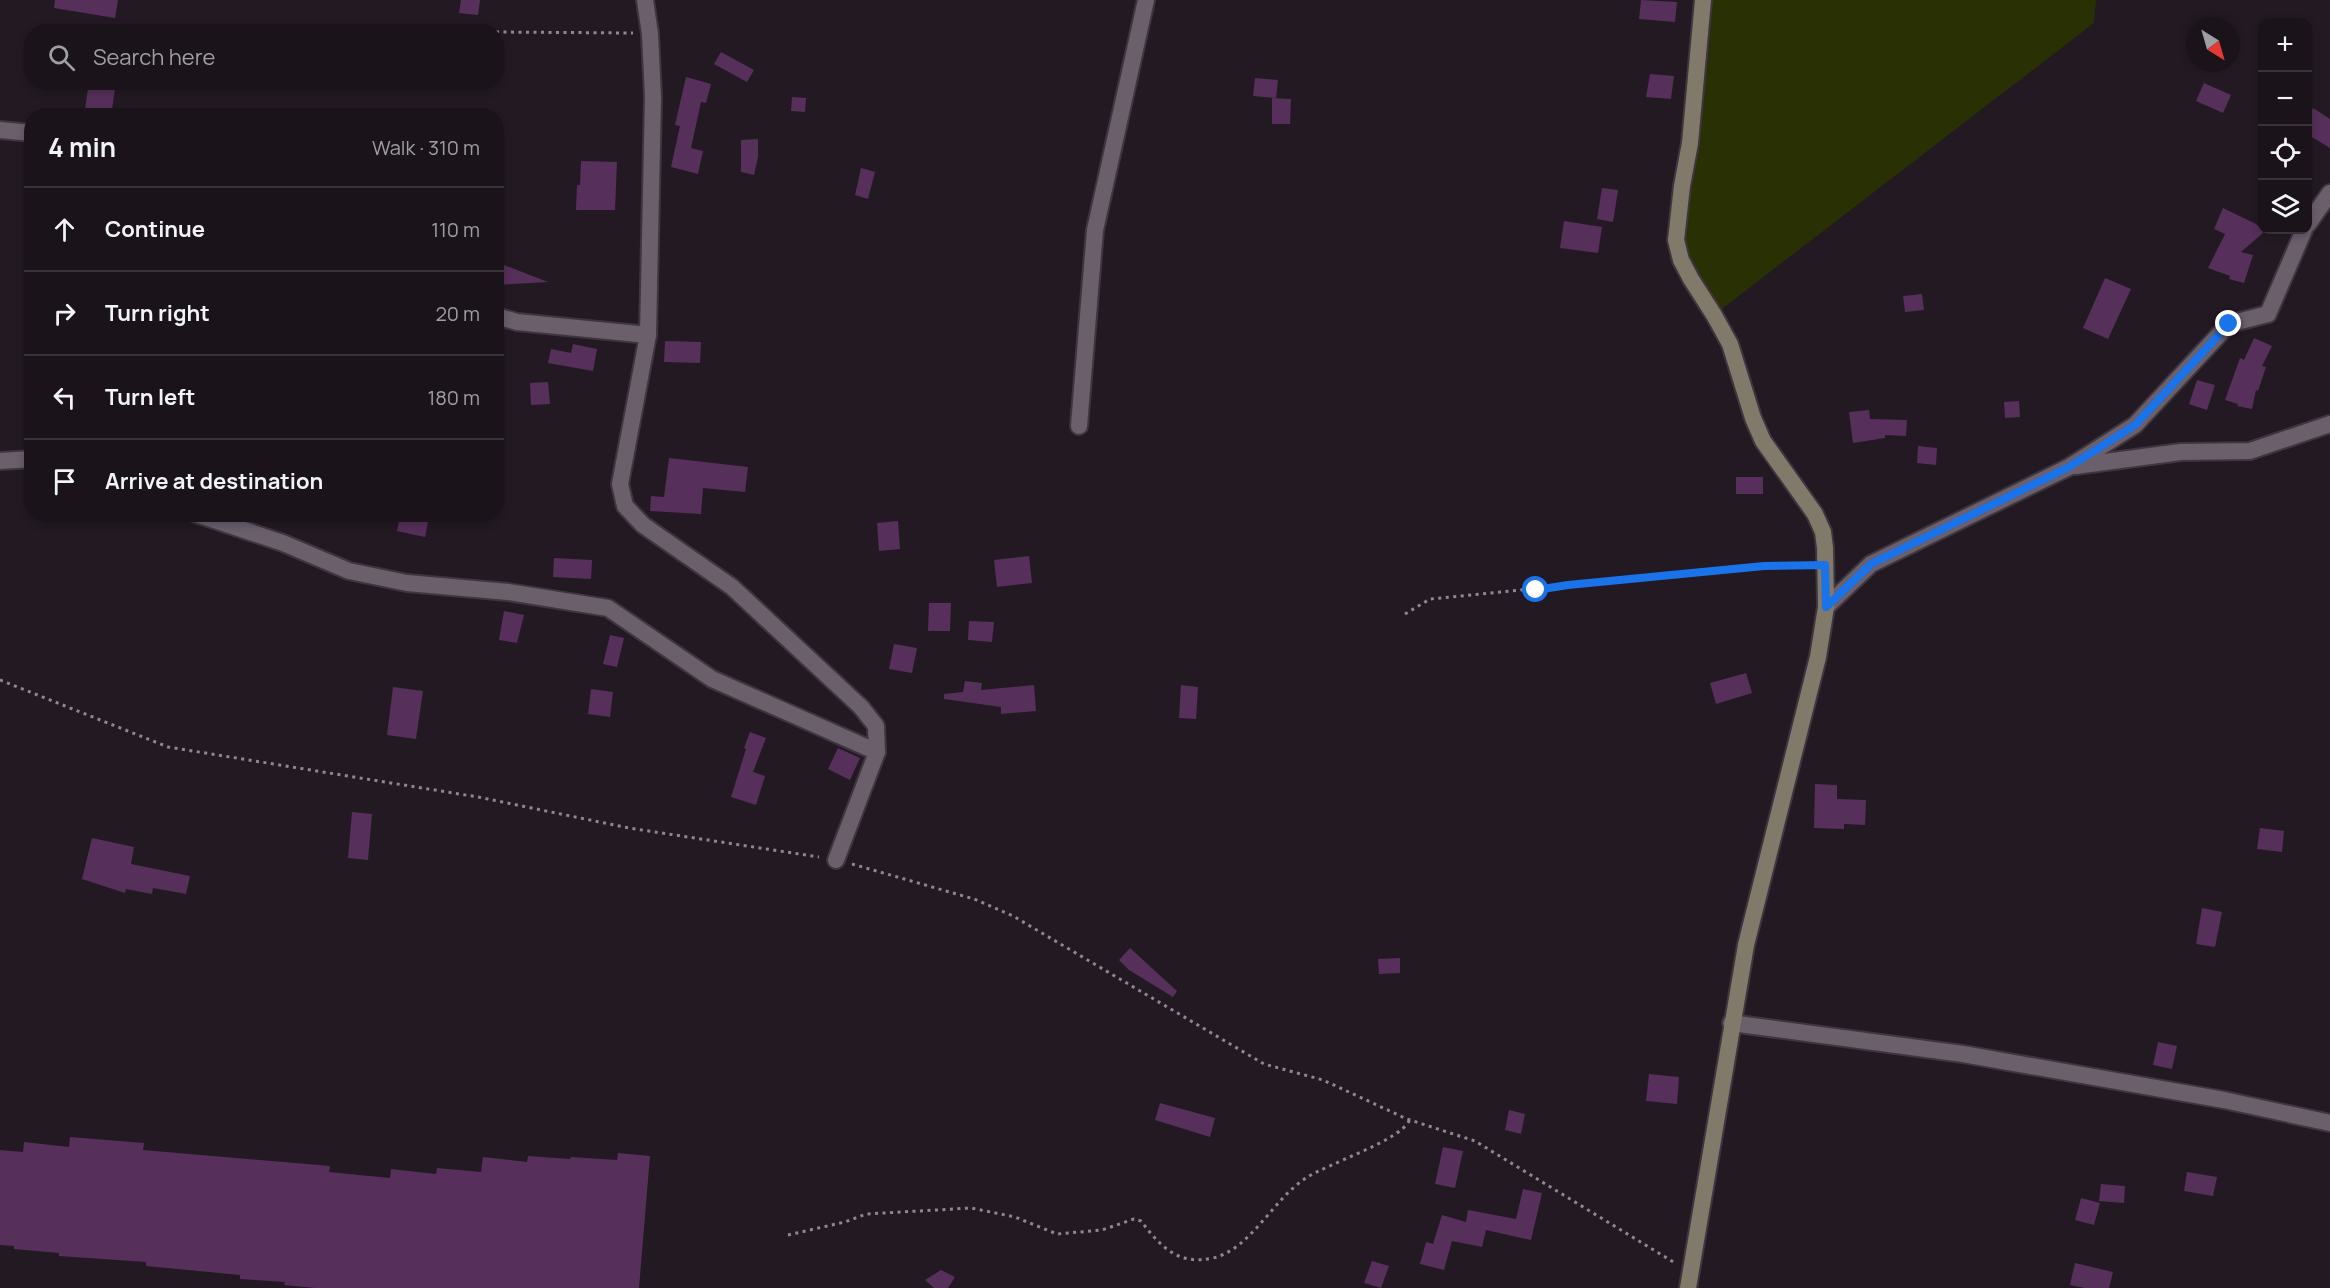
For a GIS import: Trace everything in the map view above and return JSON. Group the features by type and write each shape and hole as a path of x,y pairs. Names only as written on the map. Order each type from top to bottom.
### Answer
{"main road":[{"path":"1689,1280 1746,945 1818,657 1826,607 1823,532 1815,514 1763,441 1753,418 1730,344 1686,270 1676,240 1690,143 1703,0"}],"street":[{"path":"645,0 650,34 653,97 648,335 620,484 625,506 643,525 732,587 861,707 876,726 877,752 836,860"},
{"path":"1079,426 1095,230 1146,0"},
{"path":"0,130 24,132"},
{"path":"2312,217 2330,193"},
{"path":"1826,607 1871,564 2069,467 2135,425 2229,324 2268,314 2302,234"},
{"path":"504,318 517,322 648,335"},
{"path":"2069,467 2181,452 2250,450 2330,424"},
{"path":"0,461 24,460"},
{"path":"220,522 283,543 349,571 407,583 508,592 608,608 712,679 877,752"},
{"path":"1731,1023 1963,1054 2224,1100 2330,1122"}],"path":[{"path":"504,32 650,34"},
{"path":"1405,614 1430,599 1764,566 1825,565"},
{"path":"0,680 168,747 478,797 629,828 836,860 974,899 1004,912 1092,962 1264,1064 1323,1080 1407,1119 1475,1141 1689,1280"},
{"path":"788,1235 845,1222 866,1214 971,1208 1015,1217 1057,1234 1102,1230 1134,1219 1142,1221 1159,1244 1178,1256 1192,1260 1214,1258 1241,1244 1281,1198 1304,1179 1330,1164 1388,1140 1406,1128 1409,1121 1407,1119"}],"green space":[{"path":"1703,0 2096,0 2094,23 1714,315 1691,279 1679,212"}],"building":[{"path":"55,0 118,0 115,18 54,8"},
{"path":"461,0 480,0 478,15 459,13"},
{"path":"1641,0 1677,2 1675,22 1639,19"},
{"path":"721,52 754,70 747,82 714,64"},
{"path":"1650,74 1674,76 1671,99 1646,97"},
{"path":"686,77 711,84 706,103 701,102 691,148 703,151 698,174 671,167 680,126 675,125"},
{"path":"1255,78 1278,80 1276,98 1253,96"},
{"path":"2204,83 2231,95 2223,113 2196,101"},
{"path":"88,90 115,90 112,108 85,108"},
{"path":"792,97 806,98 805,112 791,111"},
{"path":"1272,98 1291,99 1290,124 1272,124"},
{"path":"2312,109 2330,119 2330,148 2312,137"},
{"path":"758,139 758,157 754,175 741,172 741,140"},
{"path":"581,161 617,162 615,210 576,210"},
{"path":"861,168 875,172 868,199 855,195"},
{"path":"1602,188 1618,190 1613,222 1597,219"},
{"path":"2223,208 2258,226 2258,234 2262,234 2241,252 2253,255 2244,283 2229,279 2230,276 2208,268 2225,234 2214,229"},
{"path":"1564,221 1602,227 1598,253 1560,248"},
{"path":"504,265 548,282 504,285"},
{"path":"2105,278 2131,289 2108,339 2083,328"},
{"path":"1922,294 1924,310 1905,312 1903,296"},
{"path":"2254,338 2272,346 2262,366 2266,367 2258,391 2256,390 2252,409 2237,406 2238,404 2225,400 2240,358 2244,360"},
{"path":"665,341 701,342 700,363 664,362"},
{"path":"573,344 597,349 593,371 548,363 551,349 571,353"},
{"path":"2197,380 2215,385 2207,410 2189,404"},
{"path":"548,382 550,404 531,405 530,383"},
{"path":"2019,401 2020,417 2005,418 2004,402"},
{"path":"1869,410 1870,419 1907,420 1906,436 1885,435 1885,438 1853,443 1849,412"},
{"path":"1918,446 1937,448 1936,465 1917,463"},
{"path":"669,458 748,467 745,492 703,488 701,514 650,511 651,496 664,497"},
{"path":"1736,477 1763,477 1763,494 1736,494"},
{"path":"898,521 900,549 879,551 877,523"},
{"path":"399,522 428,522 425,537 397,531"},
{"path":"1029,556 1032,583 997,587 994,560"},
{"path":"554,558 592,560 591,579 553,577"},
{"path":"929,603 951,603 950,631 928,631"},
{"path":"504,611 524,615 517,643 499,640"},
{"path":"969,621 994,622 992,642 968,640"},
{"path":"610,635 624,638 617,667 603,664"},
{"path":"894,644 917,648 912,673 889,669"},
{"path":"1746,673 1752,693 1716,704 1710,683"},
{"path":"965,681 982,683 981,690 1034,685 1036,711 1001,714 1001,707 944,699 944,694 963,692"},
{"path":"1181,685 1198,687 1196,719 1179,718"},
{"path":"393,687 423,691 416,739 387,735"},
{"path":"591,689 613,692 610,717 588,714"},
{"path":"750,732 766,738 753,772 765,776 756,805 731,797"},
{"path":"838,748 860,758 850,780 828,769"},
{"path":"1815,784 1837,785 1837,799 1866,800 1865,825 1844,824 1844,829 1814,828"},
{"path":"352,812 372,814 368,860 348,858"},
{"path":"2260,828 2284,831 2282,852 2257,849"},
{"path":"92,838 134,847 131,864 190,876 186,894 153,888 152,894 126,889 125,893 82,879"},
{"path":"2202,908 2222,912 2215,947 2196,944"},
{"path":"1130,948 1177,991 1173,997 1129,970 1119,960"},
{"path":"1400,958 1400,973 1379,974 1378,959"},
{"path":"2158,1042 2177,1046 2172,1069 2153,1065"},
{"path":"1649,1074 1679,1077 1677,1104 1646,1101"},
{"path":"1160,1103 1215,1118 1210,1137 1155,1120"},
{"path":"1509,1110 1525,1114 1521,1134 1505,1130"},
{"path":"70,1137 144,1143 143,1150 330,1166 329,1172 390,1178 391,1169 436,1174 437,1168 481,1172 483,1157 527,1162 528,1156 617,1160 618,1153 650,1156 639,1288 315,1288 284,1285 285,1282 240,1279 240,1275 146,1266 146,1262 59,1256 59,1253 14,1249 14,1246 0,1245 0,1150 23,1152 24,1142 69,1147"},
{"path":"1443,1147 1463,1151 1455,1188 1435,1184"},
{"path":"2187,1172 2217,1177 2213,1196 2184,1191"},
{"path":"2101,1184 2125,1186 2124,1203 2099,1201"},
{"path":"1523,1189 1542,1193 1531,1240 1486,1230 1482,1247 1452,1241 1444,1270 1420,1264 1426,1242 1433,1244 1442,1215 1466,1222 1468,1210 1516,1219"},
{"path":"2081,1198 2100,1203 2094,1225 2075,1220"},
{"path":"1372,1261 1389,1266 1381,1288 1364,1283"},
{"path":"2075,1263 2113,1272 2109,1288 2085,1288 2070,1285"},
{"path":"941,1270 955,1277 948,1288 934,1288 925,1280"}],"route":[{"path":"1536,590 1764,566 1825,565 1826,607 1871,564 2069,467 2135,425 2229,324"}]}
